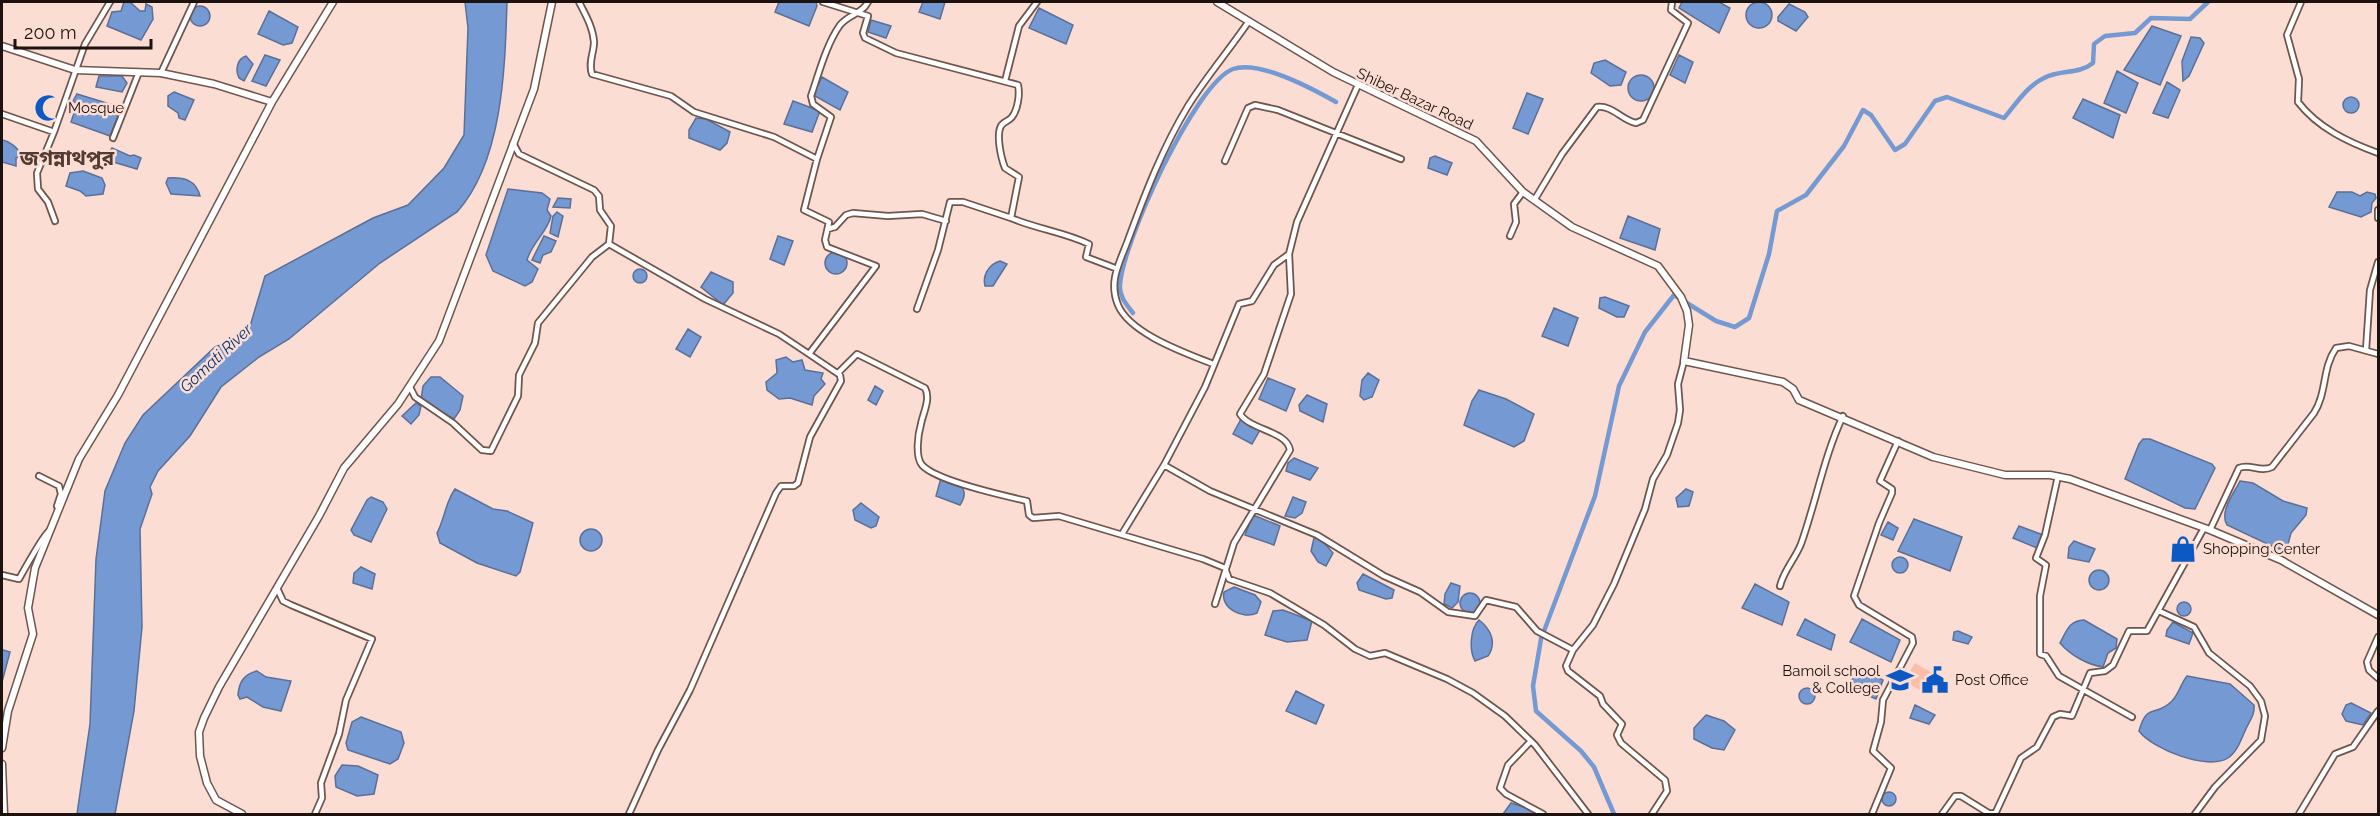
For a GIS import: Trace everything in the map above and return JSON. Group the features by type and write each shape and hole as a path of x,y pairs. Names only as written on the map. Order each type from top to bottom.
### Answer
{"street":[{"path":"55,221 51,208 38,189 36,180 90,32 110,2"},
{"path":"161,73 195,2"},
{"path":"2,748 8,711 33,634 28,608 29,589 49,531 85,445 118,395 272,102 333,2"},
{"path":"242,814 216,800 207,783 200,756 199,732 219,687 319,516 344,468 410,387 439,341 512,141 534,89 552,2"},
{"path":"579,2 591,27 594,43 590,63 592,74 671,96 694,112 774,136 818,159"},
{"path":"823,2 861,12 869,18 864,36 896,53 1018,85 1015,111 1011,118 1002,124 999,133 1005,168 1019,177 1011,218"},
{"path":"809,354 876,268 874,264 827,247 825,240 830,225 826,219 804,210 831,117 813,104 810,96 839,27 851,15 861,12 868,2"},
{"path":"1005,81 1019,26 1037,2"},
{"name":"Shiber Bazar Road","path":"1217,2 1358,85 1476,141 1523,192 1572,227 1647,259 1662,269 1685,304 1689,319 1683,361"},
{"path":"1535,199 1562,154 1597,107 1606,107 1630,122 1636,123 1643,120 1688,23 1671,10 1672,2"},
{"path":"2301,2 2286,35 2299,79 2298,102 2317,122 2337,136 2379,153"},
{"path":"1213,364 1171,347 1140,330 1118,307 1114,290 1115,268 1169,140 1189,104 1250,21"},
{"path":"2,46 75,70 161,73 214,84 272,102"},
{"path":"113,138 139,72"},
{"path":"1215,604 1234,543 1289,454 1290,447 1286,441 1246,421 1240,414 1259,384 1291,294 1289,254 1297,222 1358,85"},
{"path":"1225,161 1251,106 1278,110 1401,159"},
{"path":"2,114 54,132"},
{"path":"410,387 415,397 453,423 482,450 491,451 518,396 519,375 535,343 538,323 592,256 609,244 611,226 600,210 597,193 586,185 519,154 512,141"},
{"path":"1510,236 1516,222 1514,204 1523,192"},
{"path":"917,309 938,250 948,207 955,200 1043,231 1066,234 1089,244 1086,257 1115,268"},
{"path":"2379,210 2379,218"},
{"path":"828,229 853,213 882,216 922,214 946,221"},
{"path":"609,244 705,299 779,334 842,377 842,381 810,437 798,483 794,486 781,486 776,493 690,690 658,750 629,814"},
{"path":"1122,534 1164,465 1205,387 1239,304 1252,301 1271,269 1289,254"},
{"path":"2366,350 2370,290 2379,262"},
{"path":"1942,814 1954,796 1961,796 1990,814 1996,812 2021,758 2037,747 2053,717 2060,714 2072,716 2085,690 2090,673 2104,671 2113,665 2129,632 2146,633 2207,529 2239,468 2244,466 2262,471 2272,467 2314,413 2320,404 2330,358 2336,348 2346,346 2379,354"},
{"path":"838,373 857,354 925,388 927,393 920,429 919,458 925,468 981,489 1027,501 1029,515 1033,518 1059,516 1225,568"},
{"path":"1652,814 1667,790 1665,780 1621,743 1617,735 1622,724 1619,718 1608,710 1600,696 1568,671 1566,666 1573,650 1593,625 1614,584 1645,509 1653,479 1667,455 1678,423 1680,410 1677,384 1683,361 1783,382 1793,389 1799,400 1843,416 1933,457 2005,475 2058,476 2207,529 2281,560 2379,615"},
{"path":"1780,586 1801,542 1843,416"},
{"path":"1872,814 1891,768 1873,751 1881,722 1881,706 1913,643 1912,637 1859,605 1854,596 1879,523 1892,493 1892,489 1880,482 1898,441"},
{"path":"1164,465 1210,491 1256,508 1321,537 1384,576 1420,592 1448,612 1475,616 1483,601 1489,600 1516,608 1537,631 1573,650"},
{"path":"2,575 19,579 49,531 61,490 57,484 39,476"},
{"path":"2058,476 2045,535 2036,558 2046,566 2040,597 2040,654 2046,656 2059,676 2132,717"},
{"path":"1225,568 1229,579 1270,594 1324,625 1355,649 1370,656 1385,653 1448,679 1504,716 1531,741 1588,814"},
{"path":"277,585 280,596 291,605 372,639 346,700 339,734 321,783 322,798 315,814"},
{"path":"2159,611 2194,627 2209,653 2252,689 2261,701 2265,716 2264,733 2257,746 2215,787 2195,814"},
{"path":"2379,637 2367,662 2369,669 2379,678"},
{"path":"2299,814 2335,754 2353,747 2379,711"},
{"path":"1531,741 1508,765 1500,788 1506,794 1543,814"},
{"path":"2,764 4,814"}],"shaded area":[{"path":"1915,663 1937,676 1927,694 1904,681"}],"water":[{"path":"124,2 130,2 140,11 145,11 146,4 152,7 153,19 141,40 107,26 112,12 121,11"},
{"name":"Gomati River","path":"465,2 507,2 502,84 493,140 484,167 472,191 457,212 380,263 289,339 259,357 221,387 190,436 158,471 150,487 152,494 140,529 142,627 134,711 115,814 77,814 90,724 96,559 105,491 125,443 143,415 215,347 231,341 251,323 265,276 373,218 408,205 444,168 464,135 468,28"},
{"path":"779,2 816,2 817,6 809,26 775,12"},
{"path":"923,2 945,2 940,19 919,12"},
{"path":"1682,2 1719,2 1730,8 1719,33 1679,8"},
{"path":"1759,2 1768,6 1772,15 1768,24 1759,28 1750,24 1746,15 1750,6"},
{"path":"1789,4 1805,12 1808,17 1796,31 1778,21 1778,17"},
{"path":"200,6 207,9 210,16 207,23 200,26 193,23 190,16 193,9"},
{"path":"1039,8 1073,25 1066,44 1029,28"},
{"path":"269,11 298,27 292,43 283,45 258,34"},
{"path":"871,20 891,26 886,38 868,32"},
{"path":"2152,26 2181,36 2160,85 2124,70"},
{"path":"2191,37 2200,38 2204,43 2189,76 2183,81 2182,61"},
{"path":"265,55 280,60 266,86 252,81"},
{"path":"1679,55 1693,62 1685,83 1670,75"},
{"path":"246,56 253,64 244,81 239,78 237,68 239,62"},
{"path":"1605,60 1626,72 1621,85 1610,86 1591,73 1594,63"},
{"path":"2117,71 2138,83 2126,113 2104,103"},
{"path":"1641,75 1650,79 1654,88 1650,97 1641,101 1632,97 1628,88 1632,79"},
{"path":"99,76 122,76 127,83 122,92 96,87"},
{"path":"822,77 848,92 840,110 813,95"},
{"path":"2167,82 2180,90 2168,118 2153,113"},
{"path":"174,92 194,100 185,120 179,118 178,113 168,106 168,96"},
{"path":"1527,93 1543,99 1528,134 1513,128"},
{"path":"77,94 113,105 120,111 110,136 71,122 77,104 73,101"},
{"path":"2351,97 2357,99 2359,105 2357,111 2351,113 2345,111 2343,105 2345,99"},
{"path":"2083,99 2120,115 2113,138 2073,118"},
{"path":"793,101 820,111 812,132 784,124"},
{"path":"696,118 706,119 730,132 727,143 720,150 689,138 689,130"},
{"path":"2,140 13,145 20,153 21,156 16,158 16,166 2,162"},
{"path":"112,148 141,158 137,169 110,161 107,155"},
{"path":"1435,156 1452,163 1447,175 1428,168 1430,158"},
{"path":"83,171 102,178 105,185 103,194 86,196 66,186 70,173"},
{"path":"168,178 179,178 192,183 196,186 200,196 171,194 166,183"},
{"path":"508,189 542,193 550,199 547,210 551,216 549,222 527,260 538,269 532,282 525,286 493,271 486,255"},
{"path":"2337,192 2352,192 2360,196 2367,192 2375,194 2376,198 2372,203 2371,212 2361,217 2329,207"},
{"path":"558,198 571,199 570,208 553,207"},
{"path":"557,212 563,216 558,237 550,233 553,216"},
{"path":"1628,216 1660,229 1655,250 1620,238"},
{"path":"544,236 556,241 551,252 543,255 540,263 532,260"},
{"path":"778,236 793,241 784,265 770,259"},
{"path":"836,252 844,255 847,263 844,271 836,274 828,271 825,263 828,255"},
{"path":"1000,261 1007,264 993,286 985,286 988,270"},
{"path":"637,269 643,269 647,276 643,283 637,283 633,279 633,273"},
{"path":"711,272 733,282 733,293 723,305 701,287"},
{"path":"1605,297 1629,306 1624,317 1617,317 1599,308 1600,298"},
{"path":"1554,308 1578,318 1568,346 1542,336"},
{"path":"688,329 701,337 690,357 676,349"},
{"path":"786,357 793,362 802,360 805,370 823,373 821,379 825,384 814,396 812,405 790,398 779,399 767,390 766,382 777,373 776,360"},
{"path":"1368,373 1379,380 1372,397 1364,400 1360,396 1362,380"},
{"path":"431,377 440,377 463,396 460,410 454,419 421,400 423,386"},
{"path":"1268,378 1295,389 1286,411 1259,399"},
{"path":"875,386 883,391 876,405 868,400"},
{"path":"1479,390 1506,399 1534,414 1524,441 1514,447 1464,425 1472,401"},
{"path":"1307,395 1327,404 1323,422 1300,411 1299,405"},
{"path":"416,403 421,406 419,415 411,424 402,416"},
{"path":"1241,419 1260,430 1252,444 1233,434"},
{"path":"2143,439 2150,439 2212,464 2215,468 2195,509 2185,508 2125,479"},
{"path":"1294,458 1318,468 1310,480 1286,471 1288,463"},
{"path":"941,478 961,486 964,494 960,505 936,496"},
{"path":"2240,481 2253,483 2283,501 2307,508 2306,515 2291,533 2287,548 2278,549 2227,525 2226,509"},
{"path":"455,489 493,509 507,511 533,523 520,572 516,576 477,563 440,543 437,533"},
{"path":"1686,489 1693,492 1689,506 1678,507 1676,498"},
{"path":"371,497 383,502 387,509 371,542 354,535 351,530 367,500"},
{"path":"1293,497 1306,502 1302,513 1295,518 1285,516"},
{"path":"861,503 879,517 876,526 871,528 855,520 853,510"},
{"path":"1253,515 1280,526 1274,545 1245,535"},
{"path":"1914,519 1962,537 1950,571 1898,551"},
{"path":"1888,522 1898,528 1893,540 1881,535"},
{"path":"2019,526 2043,535 2037,548 2013,538"},
{"path":"591,529 599,532 602,540 599,548 591,551 583,548 580,540 583,532"},
{"path":"1314,538 1320,538 1333,553 1326,566 1318,562 1311,551"},
{"path":"2074,541 2095,549 2089,562 2068,558 2069,547"},
{"path":"1900,557 1906,559 1908,565 1906,571 1900,573 1894,571 1892,565 1894,559"},
{"path":"361,567 375,574 372,589 353,583 354,573"},
{"path":"2099,570 2106,573 2109,580 2106,587 2099,590 2092,587 2089,580 2092,573"},
{"path":"1363,574 1394,590 1392,598 1386,599 1359,590 1357,583"},
{"path":"1451,583 1460,586 1458,602 1452,608 1444,604 1445,594"},
{"path":"1755,584 1789,602 1782,625 1742,608"},
{"path":"1234,587 1255,595 1261,602 1257,613 1239,614 1229,608 1224,592"},
{"path":"1470,593 1477,596 1480,603 1477,610 1470,613 1463,610 1460,603 1463,596"},
{"path":"2181,602 2187,602 2191,609 2187,616 2181,616 2177,612 2177,606"},
{"path":"1283,610 1312,621 1307,640 1287,642 1265,635 1273,611"},
{"path":"1805,619 1835,635 1831,650 1797,635"},
{"path":"1862,619 1900,640 1891,662 1850,642"},
{"path":"1479,620 1491,636 1492,646 1488,656 1475,661 1471,640"},
{"path":"2084,620 2117,639 2116,648 2108,653 2103,667 2080,659 2060,643 2074,622"},
{"path":"2173,622 2193,633 2189,644 2166,636"},
{"path":"1958,631 1972,637 1968,644 1953,640 1954,632"},
{"path":"2,651 10,652 2,682"},
{"path":"1857,667 1883,680 1876,699 1849,687"},
{"path":"257,671 266,677 291,681 281,711 263,707 247,697 240,699 238,695 241,682 246,676"},
{"path":"2187,676 2230,684 2254,705 2253,715 2240,742 2228,758 2207,762 2194,760 2156,745 2139,731 2145,716 2172,701"},
{"path":"1804,688 1810,688 1815,696 1813,702 1804,704 1799,699 1799,693"},
{"path":"1296,691 1324,705 1316,724 1286,711"},
{"path":"2351,703 2371,713 2363,725 2346,721 2342,714 2346,705"},
{"path":"1915,705 1935,715 1929,724 1910,718"},
{"path":"1706,715 1724,721 1735,730 1724,750 1712,748 1694,739 1694,728"},
{"path":"361,717 401,732 404,743 398,759 390,764 348,750 346,743 352,722"},
{"path":"342,765 358,766 378,775 374,794 357,796 336,787 335,776"},
{"path":"1889,792 1894,794 1896,799 1894,804 1889,806 1884,804 1882,799 1884,794"},
{"path":"1511,803 1533,810 1533,814 1503,814"}],"waterway":[{"path":"1614,814 1594,767 1581,751 1536,711 1533,686 1541,639 1595,496 1619,386 1645,332 1674,295 1716,321 1735,327 1749,318 1769,254 1777,211 1806,195 1844,146 1863,110 1871,115 1895,150 1905,144 1935,101 1947,97 2004,118 2038,81 2050,75 2081,69 2093,63 2094,44 2105,36 2135,33 2151,18 2190,19 2208,2"},
{"path":"1133,313 1120,289 1124,265 1133,236 1163,167 1181,133 1217,81 1233,69 1244,67 1257,69 1286,77 1336,102"}],"place":[{"name":"Mosque","path":"48,108"},
{"name":"Shopping Center","path":"2183,549"},
{"name":"Bamoil school & College","path":"1900,680"},
{"name":"Post Office","path":"1935,680"}],"district":[{"name":"জগন্নাথপুর","path":"67,157"}]}
